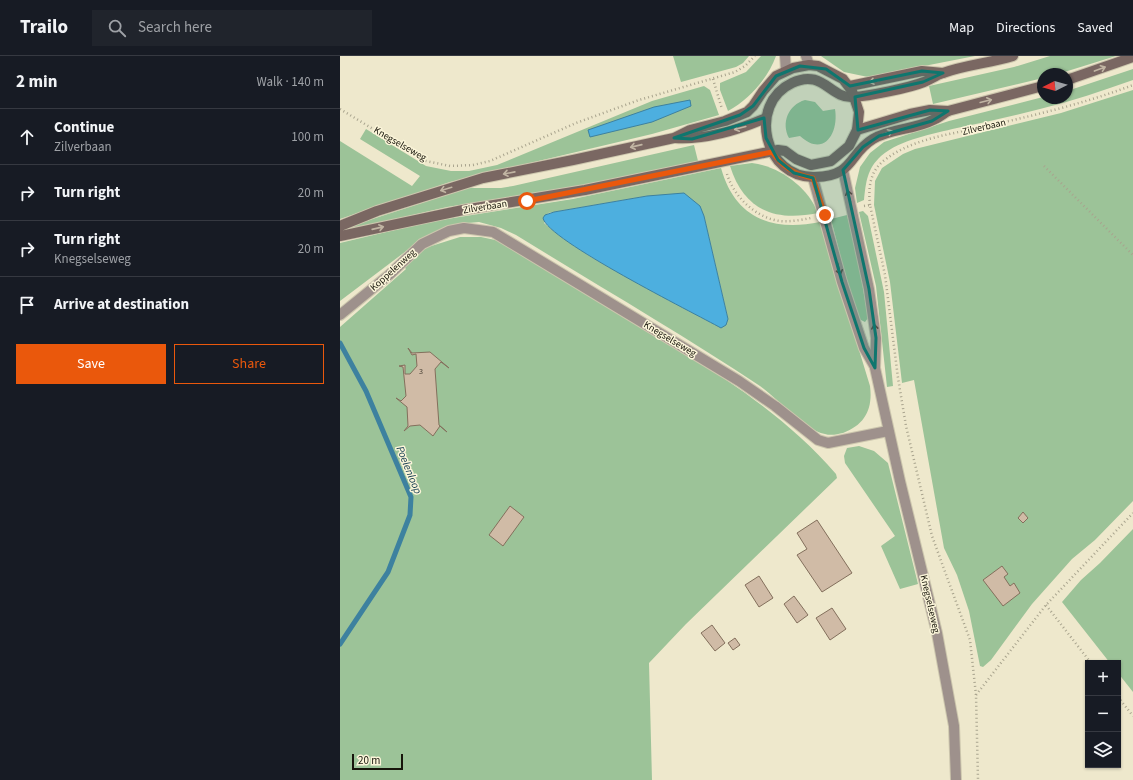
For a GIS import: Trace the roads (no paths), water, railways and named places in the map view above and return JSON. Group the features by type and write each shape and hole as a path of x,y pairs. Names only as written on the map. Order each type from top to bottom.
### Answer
{"main road":[{"path":"948,111 932,121 878,136 864,147 852,163 843,170 832,175 813,178 794,173 786,168 772,152 766,138 766,118 773,99 787,85 801,80 811,79 828,85 840,95 855,97 924,82 943,73 1013,56"},
{"path":"1073,78 1133,57"},
{"path":"340,226 377,211 483,178 674,138 690,130 733,118 753,106 770,82 786,70 808,61 843,79 850,86 859,112 857,130 852,143 839,156 831,161 810,165 796,159 785,151 772,152"},
{"path":"786,70 787,85"},
{"path":"850,86 922,71 943,73"},
{"path":"857,130 923,111 948,111 1037,88"},
{"path":"674,138 692,139 747,126 766,118"},
{"name":"Zilverbaan","path":"340,236 464,210 585,190 724,160 772,152"},
{"path":"839,156 843,170"}],"street":[{"path":"785,56 786,70"},
{"name":"Knegselseweg","path":"843,170 869,289 876,338 875,368 888,430 937,633 954,726 956,780"},
{"name":"Knegselseweg","path":"813,178 842,282 864,348 875,368"},
{"name":"Knegselseweg","path":"449,231 464,228 493,232 739,381 775,406 818,440 828,443 888,430"},
{"name":"Koppelenweg","path":"340,315 389,275 422,244 449,231"}],"water":[{"path":"690,100 691,106 652,122 590,137 588,130 654,107"},
{"path":"684,193 700,206 704,216 728,319 726,325 721,328 594,259 551,228 543,218 545,215 554,212 647,196"}],"waterway":[{"name":"Poelenloop","path":"340,343 366,391 411,497 410,515 388,572 340,644"}]}
